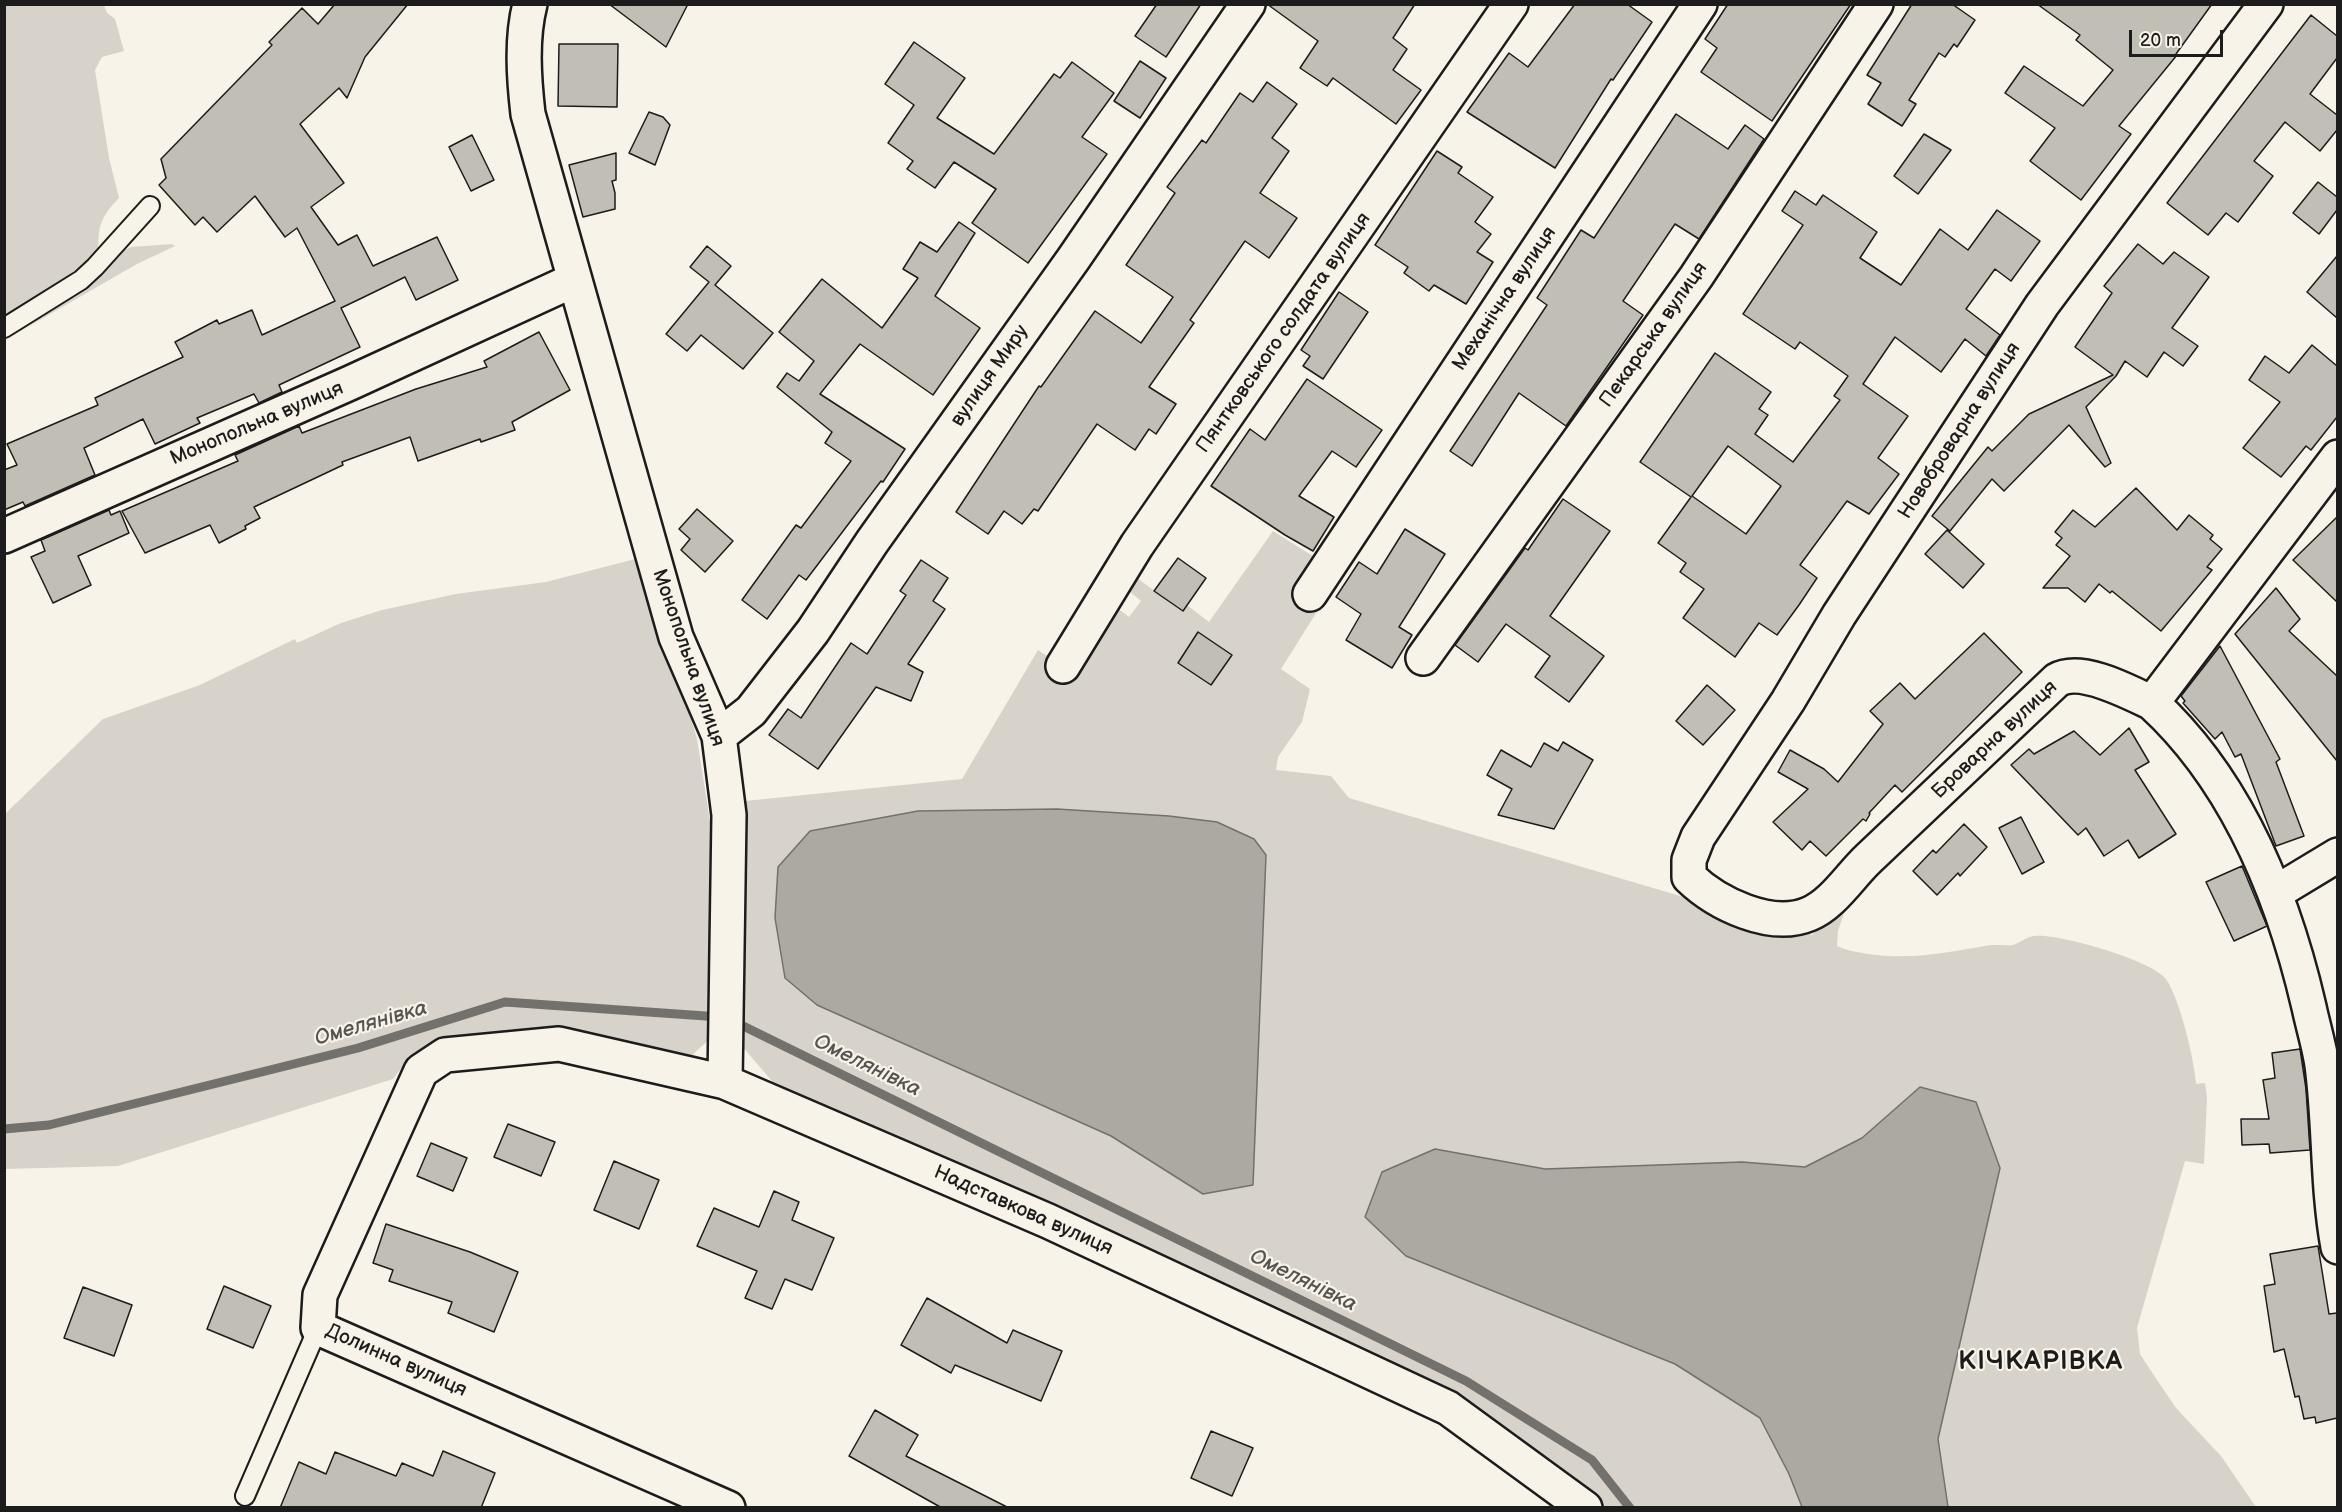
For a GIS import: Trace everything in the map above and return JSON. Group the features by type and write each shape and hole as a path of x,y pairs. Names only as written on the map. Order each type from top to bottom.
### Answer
{"street":[{"name":"Монопольна вулиця","path":"530,4 525,24 525,90 528,114 676,637 719,736 729,815 725,1082"},
{"name":"вулиця Миру","path":"719,736 751,711 806,640 872,542 1074,258 1248,4"},
{"name":"Пянтковського солдата вулиця","path":"1063,666 1137,545 1510,4"},
{"name":"Механічна вулиця","path":"1310,594 1700,4"},
{"name":"Пекарська вулиця","path":"1423,658 1696,277 1876,4"},
{"name":"Новоброварна вулиця","path":"1689,877 1689,860 1698,837 1784,708 1839,615 2042,305 2266,4"},
{"name":"Монопольна вулиця","path":"4,536 350,383 574,280"},
{"path":"2152,703 2337,457"},
{"name":"Броварна вулиця","path":"1689,877 1708,894 1725,903 1765,917 1772,919 1808,915 1823,906 1860,867 2056,680 2064,676 2092,679 2119,687 2152,703 2170,720 2200,757 2232,803 2275,893 2303,983 2322,1062 2330,1191 2337,1247"},
{"path":"2275,893 2337,855"},
{"name":"Надставкова вулиця","path":"421,1071 444,1055 559,1044 725,1082 1048,1221 1448,1408 1585,1508"},
{"name":"Долинна вулиця","path":"421,1071 320,1295 318,1328 728,1508"}],"lane":[{"path":"4,328 88,274 150,206"},
{"path":"245,1496 318,1328"}],"shaded area":[{"path":"4,5 104,5 107,13 115,19 124,51 102,57 95,70 109,158 119,198 101,223 97,253 50,290 4,318"},
{"path":"172,244 175,246 137,264 5,340 5,334 85,283 122,251 131,247"},
{"path":"1273,531 1316,558 1323,602 1281,669 1310,689 1302,722 1278,757 1276,770 1331,776 1349,798 1812,935 1848,901 1838,931 1837,946 1853,951 1884,956 1927,955 1988,945 2013,945 2034,936 2045,936 2104,949 2158,972 2171,988 2181,1015 2196,1084 2205,1083 2207,1098 2204,1164 2185,1161 2137,1328 2140,1354 2176,1408 2221,1456 2256,1507 1603,1507 1597,1495 1456,1394 1055,1207 778,1088 741,1045 745,801 962,779 1038,650 1073,673 1116,607 1129,617 1141,601 1129,591 1137,578 1182,611 1187,605 1209,622","holes":["1057,809 1169,816 1217,822 1203,1194 1111,1136","1406,1256 1703,1329 1534,1306"]},
{"path":"643,557 697,739 710,821 713,1036 690,1057 560,1026 439,1038 411,1056 393,1079 118,1166 5,1169 4,815 103,719 200,685 295,639 297,643 341,623 382,610 456,594 546,582"},
{"path":"1057,809 1169,816 1217,822 1254,839 1266,855 1253,1185 1203,1194 1111,1136 817,1005 785,978 775,918 778,867 810,831 918,811"},
{"path":"1920,1087 1976,1102 2000,1168 1938,1439 1948,1507 1802,1507 1789,1474 1760,1418 1675,1364 1406,1256 1365,1217 1382,1172 1435,1149 1545,1169 1742,1162 1805,1167 1862,1138"}],"building":[{"path":"335,4 408,4 365,57 347,98 339,88 300,124 344,183 311,207 338,245 357,235 373,266 437,237 458,280 416,300 405,277 341,308 360,347 279,385 282,392 259,403 254,394 197,418 200,423 155,444 143,419 84,448 95,475 25,506 23,502 4,510 4,470 17,465 7,444 98,405 95,398 183,357 175,342 217,320 219,324 252,310 262,335 335,301 297,228 285,237 255,196 217,232 203,217 195,225 159,185 166,178 161,159 272,45 269,42 302,8 318,24"},
{"path":"609,4 688,4 666,47"},
{"path":"1157,4 1201,4 1166,57 1135,36"},
{"path":"1267,4 1415,4 1393,38 1407,49 1393,70 1421,90 1396,124 1333,78 1327,86 1300,68 1318,41"},
{"path":"1575,4 1627,4 1652,22 1613,80 1611,79 1555,168 1467,112 1509,53 1528,67"},
{"path":"1728,4 1851,4 1772,121 1701,72 1717,48 1705,39"},
{"path":"1912,4 1952,4 1975,20 1957,47 1954,44 1945,57 1939,53 1909,100 1916,104 1902,126 1868,104 1881,83 1867,75"},
{"path":"2037,4 2212,4 2177,55 2119,126 2131,134 2081,200 2030,161 2055,128 2005,93 2024,66 2083,106 2113,70 2076,40 2080,35"},
{"path":"2311,15 2337,36 2337,58 2310,94 2337,115 2337,130 2320,151 2285,122 2254,161 2273,176 2238,222 2226,213 2208,235 2167,203"},
{"path":"914,42 965,78 937,118 994,154 1054,74 1060,78 1072,62 1114,93 1082,137 1107,154 1028,263 972,223 996,189 954,162 935,188 907,169 913,161 888,143 914,105 885,84"},
{"path":"559,44 618,44 617,107 558,106"},
{"path":"1140,61 1166,78 1140,118 1114,101"},
{"path":"1267,82 1297,104 1272,138 1289,151 1260,193 1297,218 1269,258 1245,241 1190,320 1194,323 1149,387 1176,404 1156,434 1149,429 1135,450 1097,424 1038,511 1034,509 1022,524 1004,511 988,534 956,512 1039,386 1041,387 1095,311 1141,343 1173,297 1126,265 1175,193 1167,187 1202,140 1206,143 1240,93 1253,102"},
{"path":"649,112 663,117 670,125 655,165 629,153"},
{"path":"1676,114 1728,149 1745,125 1764,139 1699,239 1675,224 1623,301 1643,315 1566,426 1519,393 1472,466 1450,451 1547,305 1537,298 1581,230 1594,238"},
{"path":"1924,134 1951,150 1918,194 1894,176"},
{"path":"472,135 494,180 471,191 449,147"},
{"path":"1437,151 1462,167 1458,173 1493,197 1475,222 1491,234 1477,252 1493,262 1466,304 1434,285 1429,291 1404,273 1408,267 1375,245"},
{"path":"616,153 616,180 612,181 615,209 583,217 569,165"},
{"path":"2318,182 2337,197 2337,210 2319,234 2293,213"},
{"path":"1795,191 1816,205 1823,195 1877,232 1860,258 1901,285 1940,229 1968,250 1997,210 2040,241 2011,281 1995,269 1966,309 2000,335 1986,356 1965,339 1941,372 1895,337 1863,384 1908,416 1878,458 1899,474 1869,514 1847,501 1800,565 1817,578 1799,605 1777,635 1759,623 1735,657 1683,618 1704,589 1680,572 1686,563 1658,543 1691,497 1640,462 1715,353 1771,392 1759,409 1768,415 1755,434 1793,462 1840,400 1834,396 1848,376 1800,342 1795,349 1743,314 1803,225 1782,211","holes":["1728,446 1781,486 1746,534 1692,496"]},
{"path":"959,222 975,233 935,296 980,328 933,395 860,344 820,394 905,449 883,482 881,481 806,580 799,575 767,619 742,600 796,525 801,528 851,461 825,443 832,432 777,387 787,373 799,381 814,361 779,332 822,279 882,328 918,278 903,269 920,242 937,252"},
{"path":"2138,244 2163,264 2174,252 2209,277 2172,328 2198,346 2183,366 2164,352 2147,377 2125,361 2116,376 2086,407 2111,463 2105,467 2069,425 2004,491 1992,479 1950,531 1932,516 1988,447 1992,451 2029,414 2113,375 2075,347 2112,293 2104,286"},
{"path":"707,246 731,266 715,285 773,333 743,369 701,335 687,351 666,334 709,282 690,267"},
{"path":"2337,256 2337,318 2307,292"},
{"path":"1339,292 1368,312 1323,379 1303,366 1310,356 1301,350"},
{"path":"539,332 570,390 512,422 515,430 481,442 480,439 418,461 410,437 342,462 343,465 254,507 260,518 245,526 246,529 219,543 210,525 145,553 122,511 238,461 235,455 299,426 302,433 416,389 487,367 484,361"},
{"path":"2312,345 2337,366 2337,417 2311,450 2306,446 2281,477 2243,448 2280,402 2249,380 2265,356 2289,373"},
{"path":"1307,379 1382,430 1356,467 1332,451 1299,496 1334,517 1313,551 1211,486 1250,429 1265,440"},
{"path":"2136,488 2177,530 2189,515 2213,535 2210,539 2222,549 2207,567 2212,570 2161,631 2112,591 2110,593 2099,584 2085,602 2068,588 2043,588 2070,556 2056,545 2062,538 2055,532 2073,510 2095,527"},
{"path":"1563,499 1610,531 1550,616 1604,656 1569,702 1535,677 1550,656 1506,624 1478,662 1455,645 1525,548 1528,550"},
{"path":"697,509 733,541 705,572 681,550 690,539 679,529"},
{"path":"109,510 111,515 120,511 129,533 78,556 91,585 53,603 31,557 45,551 41,540"},
{"path":"2337,517 2337,602 2293,560"},
{"path":"1405,529 1445,554 1399,627 1412,635 1392,668 1346,640 1361,614 1336,597 1359,562 1377,574"},
{"path":"1947,530 1984,564 1963,588 1925,554"},
{"path":"1178,558 1206,578 1183,611 1154,591"},
{"path":"921,560 948,578 933,601 945,609 908,664 923,672 911,701 876,687 818,769 769,735 788,709 801,718 851,643 867,654 906,595 900,591"},
{"path":"2276,588 2300,619 2289,631 2337,676 2337,761 2235,634"},
{"path":"1198,632 1232,655 1211,685 1178,663"},
{"path":"1984,633 2022,672 1902,792 1895,785 1869,813 1866,821 1863,819 1826,856 1810,841 1802,850 1773,822 1808,789 1778,772 1790,750 1824,769 1838,782 1883,724 1870,711 1900,683 1915,699"},
{"path":"2220,646 2280,759 2276,762 2304,836 2276,846 2241,754 2235,757 2222,732 2215,739 2183,703 2185,701 2181,696"},
{"path":"1707,685 1735,710 1703,745 1676,721"},
{"path":"2129,728 2149,762 2135,770 2176,834 2139,858 2128,840 2104,856 2086,828 2078,835 2011,765 2029,749 2034,754 2074,731 2100,755"},
{"path":"1563,742 1593,760 1554,829 1498,815 1512,789 1487,775 1501,750 1531,767 1544,743 1558,751"},
{"path":"2021,817 2044,862 2022,874 1999,828"},
{"path":"1964,824 1987,847 1960,876 1958,873 1937,895 1913,871 1933,850 1936,853"},
{"path":"2242,866 2267,926 2234,941 2206,882"},
{"path":"2300,1049 2306,1089 2310,1150 2270,1153 2269,1144 2242,1145 2241,1119 2269,1119 2263,1080 2275,1078 2272,1053"},
{"path":"508,1124 555,1142 541,1176 494,1157"},
{"path":"431,1143 467,1158 453,1191 417,1176"},
{"path":"614,1161 659,1180 639,1229 594,1210"},
{"path":"774,1191 799,1202 792,1220 834,1238 812,1290 785,1279 772,1309 745,1298 757,1271 697,1246 714,1208 759,1227"},
{"path":"386,1224 470,1252 518,1272 494,1332 448,1313 452,1302 389,1281 393,1270 373,1263"},
{"path":"2318,1246 2329,1314 2337,1313 2337,1418 2316,1423 2315,1417 2304,1419 2299,1396 2295,1397 2284,1349 2274,1352 2264,1286 2275,1284 2270,1254"},
{"path":"224,1286 271,1306 253,1348 207,1329"},
{"path":"83,1287 132,1305 114,1356 64,1338"},
{"path":"927,1298 1007,1343 1013,1330 1062,1351 1041,1401 955,1365 951,1373 901,1345"},
{"path":"875,1410 918,1435 906,1456 1009,1508 942,1508 849,1456"},
{"path":"1211,1431 1253,1448 1232,1496 1191,1478"},
{"path":"443,1451 495,1473 481,1508 280,1508 299,1462 326,1474 335,1452 396,1476 402,1463 433,1476"}],"waterway":[{"name":"Омелянівка","path":"4,1129 49,1125 358,1048 505,1002 720,1017"},
{"name":"Омелянівка","path":"733,1021 1466,1381 1592,1460 1630,1508"}],"district":[{"name":"КІЧКАРІВКА","path":"2041,1362"}]}
